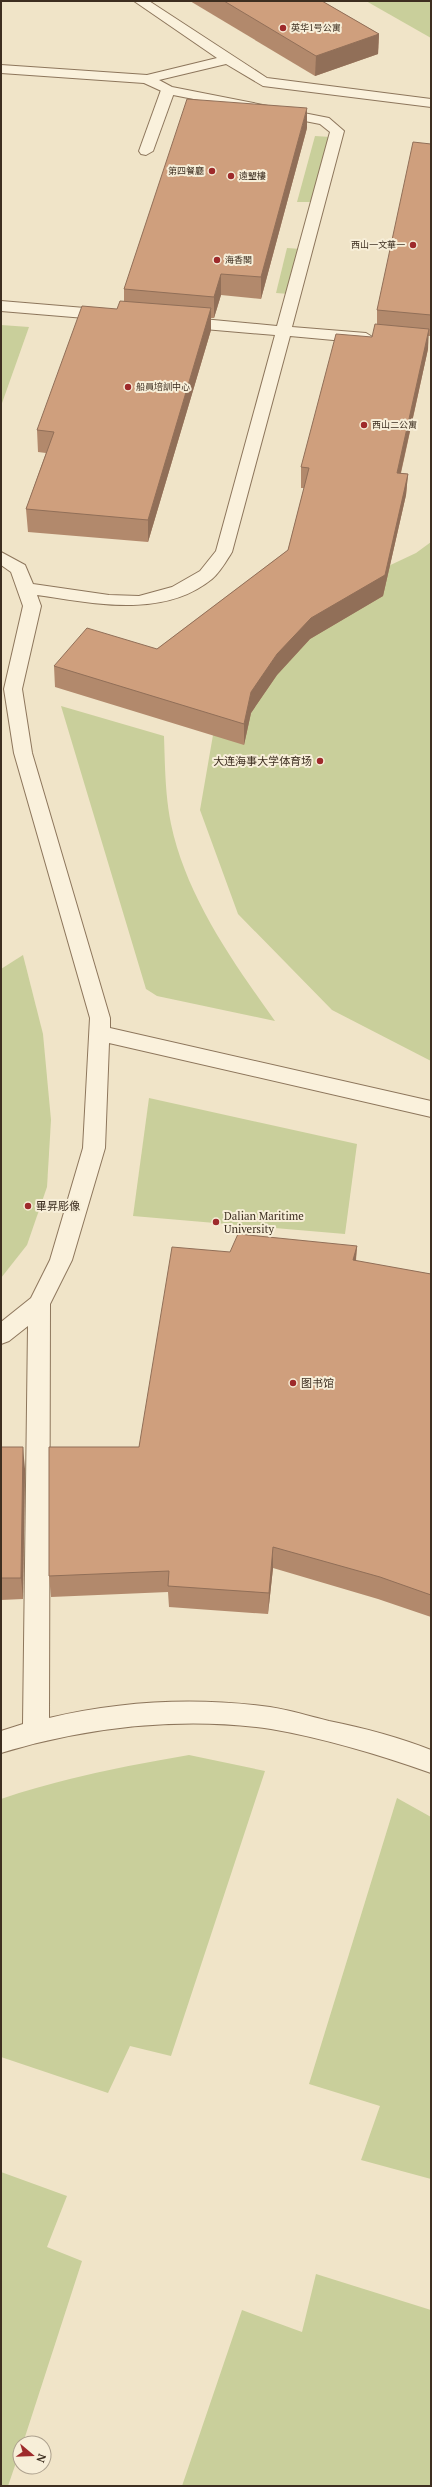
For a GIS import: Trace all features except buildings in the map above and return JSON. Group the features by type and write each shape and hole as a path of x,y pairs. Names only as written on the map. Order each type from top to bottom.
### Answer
{"street":[{"path":"140,1 263,82 431,103"},
{"path":"1,69 147,79 228,59"},
{"path":"26,588 109,600 139,601 178,591 206,574 224,552 337,131 324,121 168,90 147,79"},
{"path":"146,151 168,90"},
{"path":"1,306 127,317"},
{"path":"166,320 385,339"},
{"path":"1,557 19,569 32,606 22,642 13,690 23,753 100,1018 98,1033 94,1148 61,1260 38,1304 1,1335"},
{"path":"98,1033 431,1108"},
{"path":"36,1730 38,1304"},
{"path":"1,1742 36,1730 118,1716 185,1714 262,1717 360,1738 431,1762"}],"green space":[{"path":"366,1 431,1 431,38"},
{"path":"315,136 331,137 314,202 297,202"},
{"path":"287,248 301,249 289,294 276,293"},
{"path":"1,325 29,327 1,406"},
{"name":"大连海事大学体育场","path":"431,542 431,1061 332,1010 238,914 200,810 217,712 382,569 416,553"},
{"path":"61,706 164,736 169,813 178,851 188,877 199,902 228,952 275,1021 157,996 146,989"},
{"path":"23,955 43,1034 51,1120 47,1187 27,1245 1,1278 1,969"},
{"path":"149,1098 357,1144 345,1234 133,1216"},
{"path":"189,1755 265,1771 171,2056 130,2046 108,2093 1,2057 1,1799 47,1785 118,1768"},
{"path":"397,1798 431,1817 431,2179 361,2160 380,2106 309,2084"},
{"path":"1,2172 67,2196 47,2247 82,2261 26,2435 12,2435 12,2474 8,2486 1,2486"},
{"path":"316,2274 431,2310 431,2486 182,2486 242,2310 302,2332"}],"place":[{"name":"英华1号公寓","path":"283,28"},
{"name":"第四餐廳","path":"212,171"},
{"name":"遠朢樓","path":"231,176"},
{"name":"西山一文華一","path":"413,245"},
{"name":"海香閣","path":"217,260"},
{"name":"船員培訓中心","path":"128,387"},
{"name":"西山二公寓","path":"364,425"},
{"name":"大连海事大学体育场","path":"320,761"},
{"name":"畢昇彫像","path":"28,1206"},
{"name":"Dalian Maritime University","path":"216,1222"},
{"name":"图书馆","path":"293,1383"}]}
